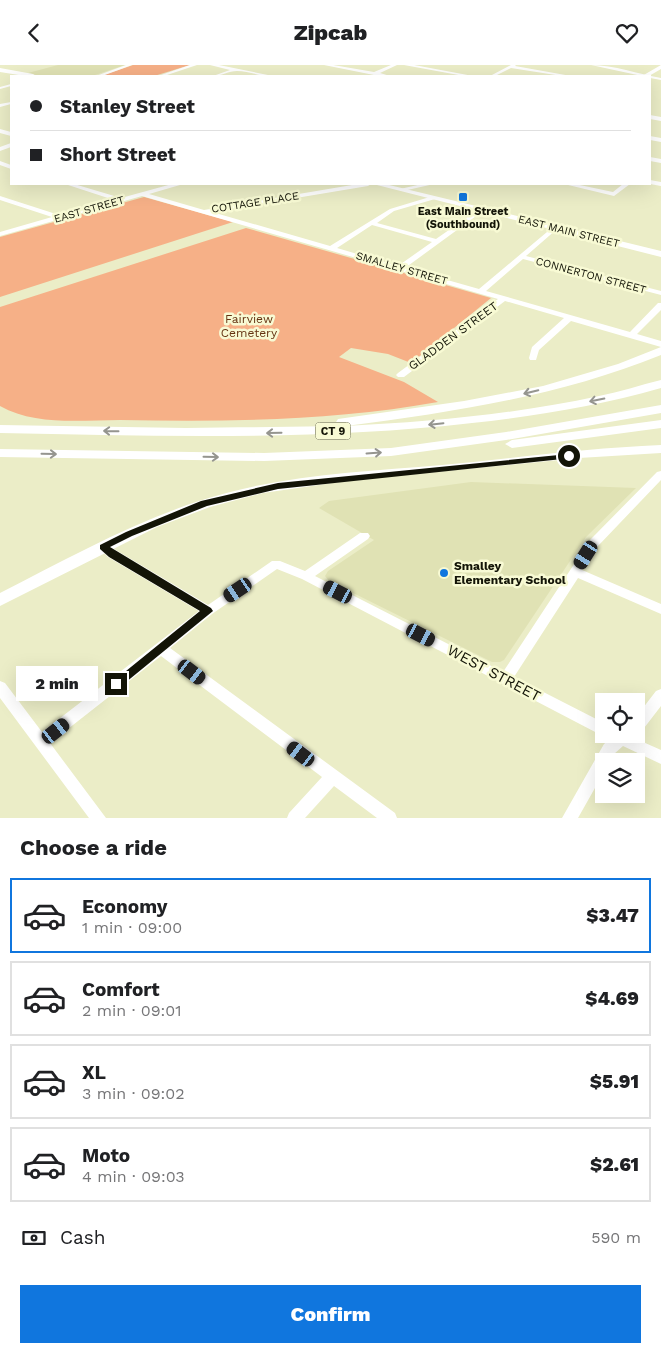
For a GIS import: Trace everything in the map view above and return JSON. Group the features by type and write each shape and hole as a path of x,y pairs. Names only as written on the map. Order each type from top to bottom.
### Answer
{"highway":[{"path":"293,432 336,423 437,411 521,395 610,371 661,351"},
{"name":"CT 9","path":"0,429 293,432 373,429 457,422 538,411 626,394 661,384"},
{"path":"626,394 661,389"},
{"name":"CT 9","path":"0,453 264,457 404,451 506,437 661,409"},
{"path":"404,451 483,447 661,424"}],"main road":[{"path":"649,75 661,67"},
{"path":"0,70 25,75"},
{"name":"EAST MAIN STREET","path":"381,185 661,254"},
{"name":"EAST MAIN STREET","path":"399,189 447,201"},
{"path":"0,600 145,526 225,497 278,486 661,449"}],"street":[{"path":"101,75 130,65"},
{"path":"162,75 195,65"},
{"path":"212,65 266,75"},
{"path":"326,65 381,75"},
{"path":"371,75 395,65"},
{"path":"406,65 465,75"},
{"path":"593,65 642,75"},
{"path":"494,75 512,66 563,75"},
{"path":"218,75 235,69"},
{"path":"71,185 122,200"},
{"name":"EAST STREET","path":"1,232 59,218 174,185"},
{"name":"COTTAGE PLACE","path":"202,211 362,185"},
{"path":"399,189 425,185"},
{"path":"571,185 614,195 626,185"},
{"name":"SMALLEY STREET","path":"142,194 661,344"},
{"path":"0,198 59,218"},
{"path":"332,248 392,210 433,199"},
{"path":"400,268 481,209"},
{"path":"370,223 436,241"},
{"path":"481,291 555,228"},
{"name":"CONNERTON STREET","path":"522,257 661,293"},
{"name":"GLADDEN STREET","path":"401,375 505,298"},
{"path":"632,335 661,305"},
{"path":"533,358 535,349 570,317"},
{"path":"506,679 594,543 661,474"},
{"path":"306,576 364,536"},
{"path":"41,742 208,611 112,555 104,547"},
{"name":"WEST STREET","path":"208,611 276,564 306,576 595,725"},
{"path":"575,572 661,609"},
{"path":"160,649 389,818"},
{"path":"0,687 98,818"},
{"path":"645,716 661,695"},
{"path":"570,818 614,743"},
{"path":"635,743 661,757"},
{"path":"295,818 332,777"}],"shaded area":[{"path":"58,65 125,65 95,75 36,75 28,73"},
{"name":"Smalley Elementary School","path":"471,482 636,488 586,537 504,660 500,662 492,662 329,581 325,576 328,571 374,540 319,508 329,501"}],"green space":[{"path":"133,65 190,65 157,75 104,75"},
{"path":"144,197 233,222 0,297 0,237"},
{"name":"Fairview Cemetery","path":"246,228 491,298 411,363 388,354 351,348 339,357 404,382 438,402 319,417 200,421 58,421 28,417 0,406 0,307"}],"place":[{"name":"East Main Street (Southbound)","path":"463,197"},
{"name":"Smalley Elementary School","path":"444,573"}],"route":[{"path":"116,684 208,611 112,555 104,547 129,534 205,503 278,486 569,456"}]}
